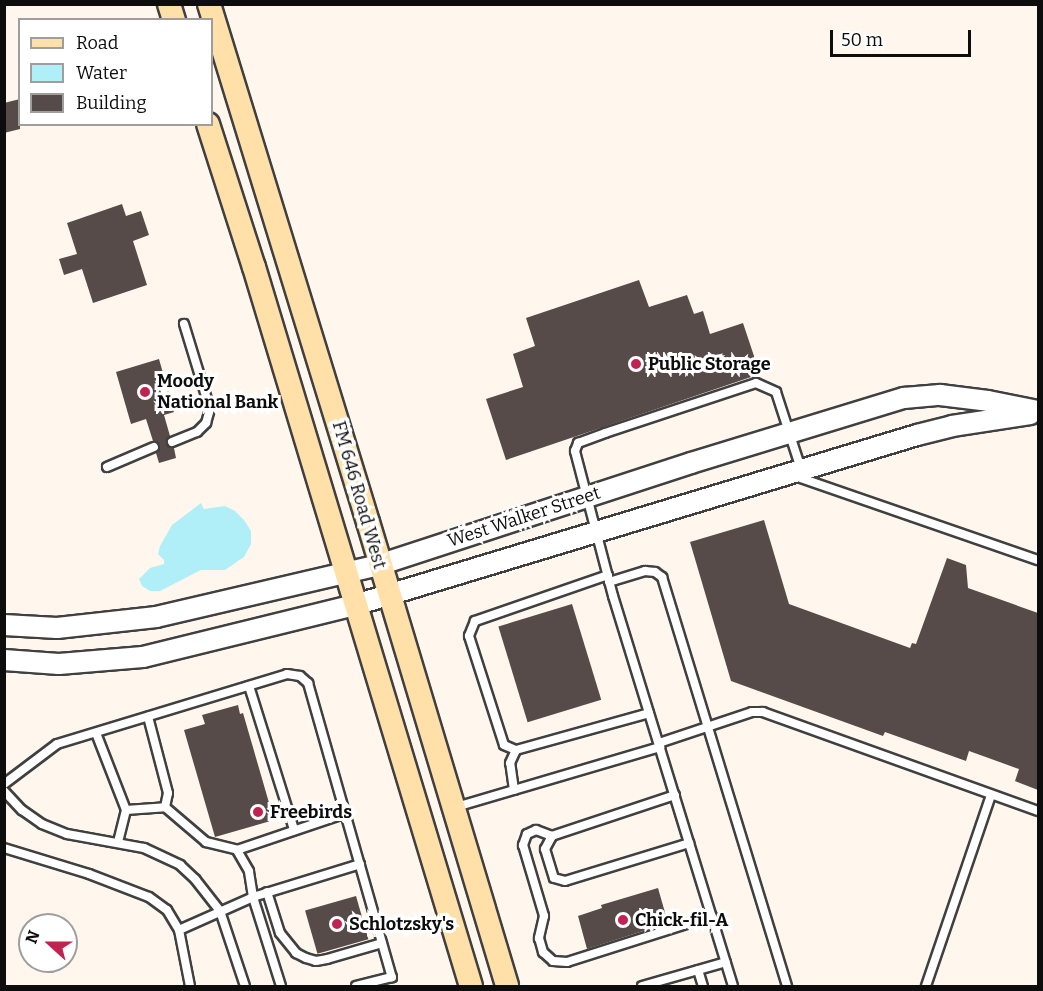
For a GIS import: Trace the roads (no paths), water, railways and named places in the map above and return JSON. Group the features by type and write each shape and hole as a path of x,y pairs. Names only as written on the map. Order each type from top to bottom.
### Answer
{"main road":[{"name":"FM 646 Road West","path":"209,4 507,987"},
{"name":"FM 646 Road West","path":"209,126 254,267 471,987"}],"street":[{"name":"West Walker Street","path":"4,625 57,628 156,616 345,574 379,565 586,496 904,398 940,395 987,400 1038,412"},
{"name":"West Walker Street","path":"4,660 59,664 143,657 355,605 795,471 952,426 1038,412"}],"lane":[{"path":"172,442 197,432 206,423 210,409 183,324"},
{"path":"733,987 609,579 574,451 578,443 756,383 776,392 790,432 795,471 1038,560"},
{"path":"108,467 154,447"},
{"path":"649,713 516,750 504,744 469,636 475,621 609,579 645,571 656,572 662,578 706,727 788,987"},
{"path":"4,784 57,744 287,674 300,676 308,683 393,982 356,987"},
{"path":"249,686 294,831"},
{"path":"453,808 659,745 752,712 763,712 1038,811"},
{"path":"148,717 168,793 165,807"},
{"path":"96,733 126,810 118,842"},
{"path":"514,790 510,763 516,750"},
{"path":"4,791 22,810 42,824 67,834 144,848 180,865 195,879 220,911 245,987"},
{"path":"675,795 552,836 536,830 527,834 523,845 544,916 539,938 543,952 553,961 567,962 712,916"},
{"path":"926,987 992,795"},
{"path":"126,810 165,807 206,842 237,850 346,813"},
{"path":"552,836 545,849 554,878 565,881 689,843"},
{"path":"4,848 89,874 149,897 167,910 179,930 190,987"},
{"path":"237,850 249,871 253,897 281,987"},
{"path":"179,930 253,897 360,864"},
{"path":"267,892 280,933 296,953 306,958 316,961 327,959 382,943"},
{"path":"642,987 726,962"},
{"path":"698,970 703,987"}],"water":[{"path":"201,503 204,509 225,506 235,511 244,520 251,531 251,544 244,557 225,570 201,570 160,591 150,591 142,586 139,579 150,568 164,564 164,560 158,554 172,525"}],"place":[{"name":"Public Storage","path":"636,364"},
{"name":"Moody National Bank","path":"145,392"},
{"name":"Freebirds","path":"258,812"},
{"name":"Chick-fil-A","path":"623,920"},
{"name":"Schlotzsky's","path":"337,924"}]}
